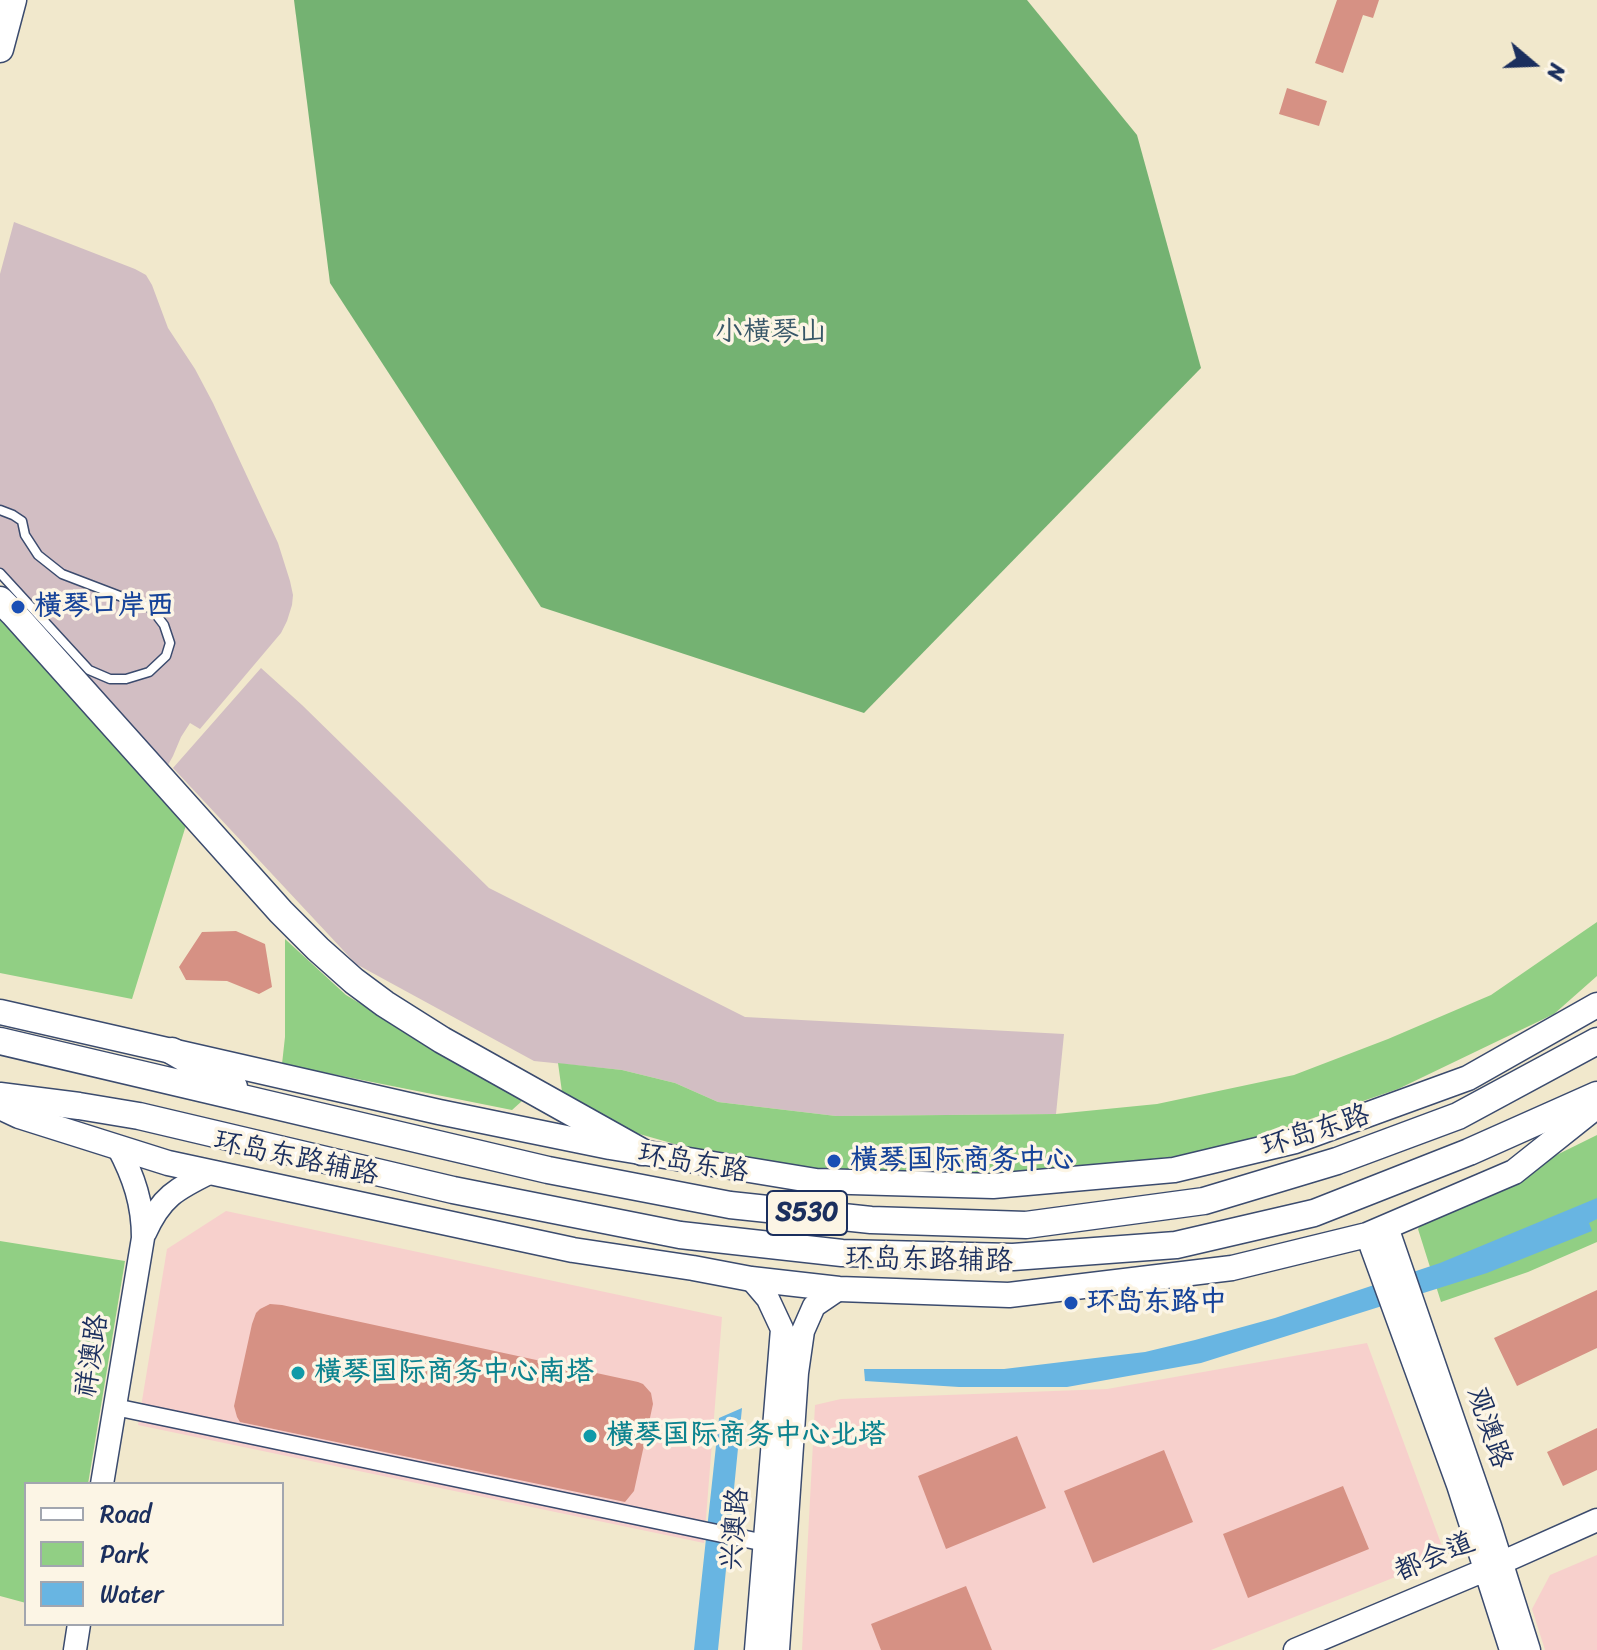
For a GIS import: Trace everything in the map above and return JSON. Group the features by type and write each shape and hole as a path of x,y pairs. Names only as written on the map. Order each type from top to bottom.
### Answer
{"main road":[{"path":"0,49 13,0"},
{"path":"0,600 281,912 354,981 442,1040 642,1152"},
{"path":"0,1012 439,1112 642,1152 816,1181 993,1186 1174,1170 1295,1141 1468,1078 1597,1005"},
{"name":"环岛东路","path":"0,1041 548,1170 730,1205 871,1220 1026,1225 1204,1201 1337,1161 1458,1116 1597,1041"},
{"path":"0,1051 58,1055"},
{"path":"172,1051 257,1100"},
{"name":"S530","path":"0,1096 139,1116 453,1190 680,1235 842,1253 1013,1257 1176,1245 1314,1213 1469,1152 1597,1095"},
{"name":"环岛东路辅路","path":"0,1107 19,1116 168,1163 573,1250 751,1279 839,1289 1009,1295 1232,1268 1377,1231 1514,1172 1597,1106"}],"street":[{"name":"祥澳路","path":"102,1482 143,1238 140,1200 118,1147"},
{"name":"祥澳路","path":"143,1238 158,1207 166,1198 211,1172"},
{"name":"观澳路","path":"1377,1231 1458,1485 1529,1650"},
{"name":"兴澳路","path":"751,1279 768,1299 782,1329 756,1650"},
{"name":"兴澳路","path":"778,1650 797,1373 803,1331 814,1306 839,1289"},
{"path":"115,1407 765,1543"},
{"name":"都会道","path":"1295,1650 1597,1520"},
{"name":"观澳路","path":"1493,1566 1511,1650"},
{"path":"75,1650 79,1626"}],"lane":[{"path":"0,510 22,521 25,535 38,555 62,574 151,608 164,625 170,643 166,656 149,672 126,679 110,679 89,670 0,573"}],"shaded area":[{"path":"14,222 146,275 168,328 213,403 278,543 290,581 292,605 281,633 200,729 190,723 168,765 0,580 0,274"},
{"path":"261,668 489,888 745,1017 1064,1034 1056,1114 836,1116 718,1102 675,1083 622,1070 534,1061 356,964 173,768"},
{"path":"226,1211 722,1317 704,1543 138,1425 167,1249"},
{"path":"1367,1343 1446,1557 1211,1650 802,1650 815,1405 841,1399 1107,1389"},
{"path":"1597,1555 1597,1650 1545,1650 1532,1609 1550,1575"}],"green space":[{"name":"小橫琴山","path":"294,0 1027,0 1137,135 1201,368 864,713 541,607 330,283"},
{"path":"0,617 187,822 132,999 0,973"},
{"path":"1597,922 1597,976 1554,1014 1398,1089 1214,1152 1045,1171 916,1175 815,1168 696,1150 611,1126 562,1092 558,1063 622,1070 675,1083 718,1102 836,1116 1056,1114 1157,1104 1294,1075 1388,1039 1491,995"},
{"path":"285,939 346,995 522,1101 512,1110 282,1064"},
{"path":"1597,1135 1597,1242 1528,1272 1441,1302 1418,1229 1423,1221"},
{"path":"0,1241 125,1261 88,1482 24,1482 24,1602 0,1596"}],"water":[{"path":"1597,1198 1597,1219 1589,1223 1592,1231 1487,1273 1201,1363 1067,1387 959,1387 865,1381 864,1369 1004,1369 1145,1352 1195,1340 1275,1318 1440,1263"},
{"path":"742,1408 718,1650 694,1650 719,1418"}],"building":[{"path":"1337,0 1379,0 1373,18 1363,15 1343,73 1315,63"},
{"path":"1287,88 1327,101 1319,126 1279,114"},
{"path":"236,931 265,944 272,987 259,994 227,981 186,980 179,967 202,932"},
{"path":"1597,1290 1597,1348 1517,1386 1494,1338"},
{"path":"270,1304 643,1384 651,1393 653,1404 634,1491 625,1502 240,1422 234,1406 252,1324 256,1313"},
{"path":"1597,1428 1597,1470 1563,1486 1547,1452"},
{"path":"1017,1436 1046,1508 946,1549 918,1476"},
{"path":"1164,1450 1193,1522 1093,1563 1064,1491"},
{"path":"1343,1486 1369,1549 1248,1598 1223,1534"},
{"path":"966,1586 992,1650 881,1650 871,1624"}],"place":[{"name":"横琴口岸西","path":"18,607"},
{"name":"横琴国际商务中心","path":"834,1161"},
{"name":"环岛东路中","path":"1071,1303"},
{"name":"横琴国际商务中心南塔","path":"298,1373"},
{"name":"横琴国际商务中心北塔","path":"590,1436"}]}
